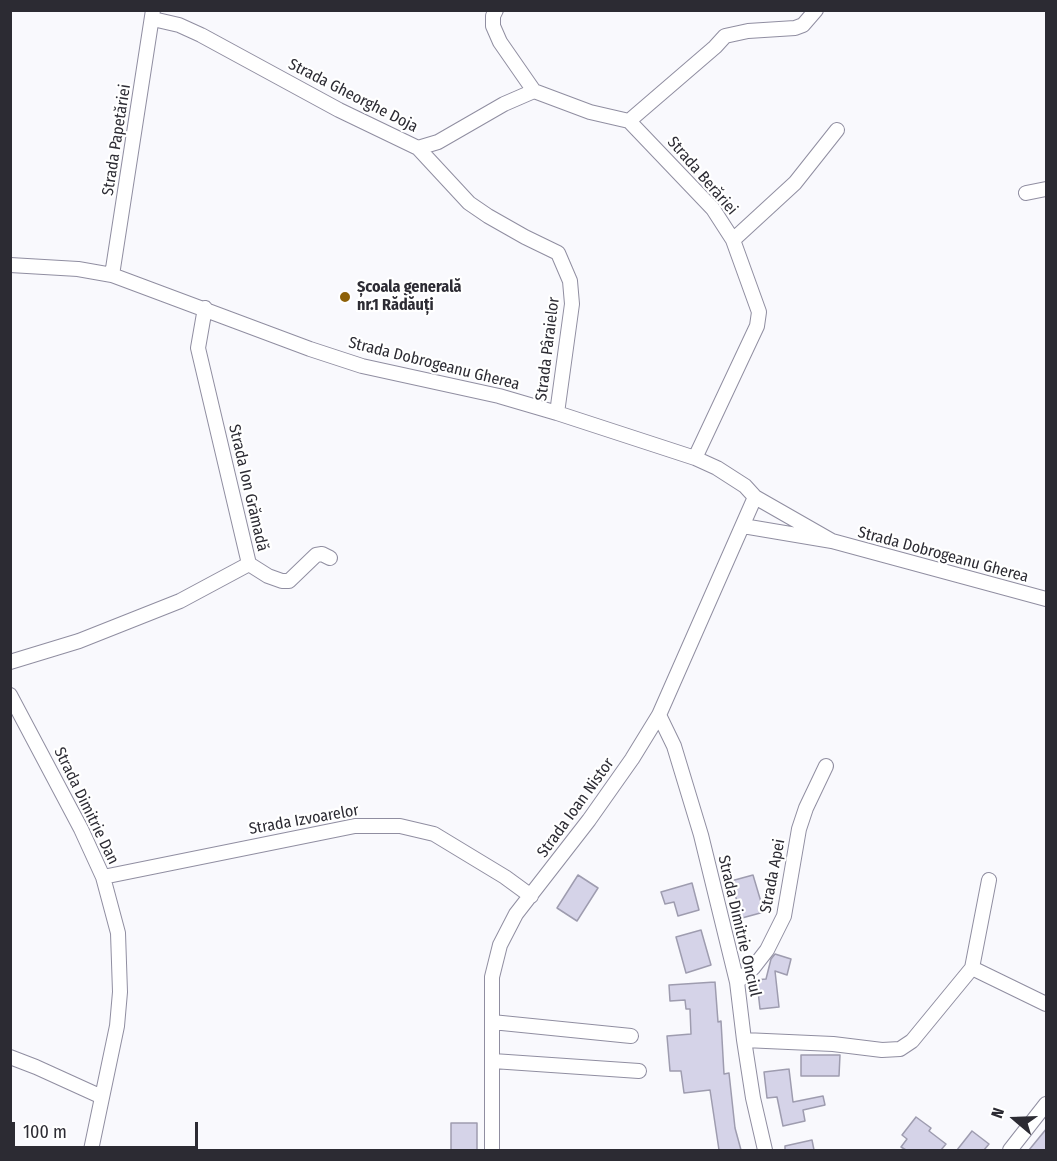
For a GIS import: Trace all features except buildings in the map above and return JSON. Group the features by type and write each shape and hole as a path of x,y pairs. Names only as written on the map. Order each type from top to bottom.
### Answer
{"street":[{"path":"496,10 493,16 493,26 500,42 534,90 590,112 629,121 725,36 768,29 795,28 803,25 816,10"},
{"name":"Strada Gheorghe Doja","path":"153,15 201,35 339,110 418,148 438,142 504,104 534,90"},
{"name":"Strada Papetăriei","path":"112,275 153,15"},
{"name":"Strada Berăriei","path":"629,121 713,209 733,240 759,312 757,326 695,458"},
{"path":"733,240 795,183 837,130"},
{"name":"Strada Pâraielor","path":"418,148 469,202 488,216 525,237 558,252 570,282 572,304 557,413"},
{"path":"1026,193 1047,189"},
{"name":"Strada Dobrogeanu Gherea","path":"10,265 78,268 112,275 205,308 309,349 362,366 500,396 695,458 717,468 745,486 755,497 832,541"},
{"name":"Strada Ion Grămadă","path":"10,662 79,641 180,601 249,564 198,348 205,308"},
{"name":"Strada Ioan Nistor","path":"492,1150 492,977 500,945 516,914 632,759 659,715 755,497"},
{"name":"Strada Dobrogeanu Gherea","path":"743,526 832,541 1047,599"},
{"path":"249,564 268,576 289,581 316,555 322,554 330,558"},
{"name":"Strada Dimitrie Dan","path":"10,695 81,829 103,877 118,933 121,971 117,1026 90,1150"},
{"name":"Strada Dimitrie Onciul","path":"659,715 674,746 695,814 737,982 753,1098 765,1150"},
{"name":"Strada Apei","path":"737,982 753,968 767,950 784,916 799,829 806,808 826,766"},
{"name":"Strada Izvoarelor","path":"103,877 355,825 400,826 434,834 506,877 531,896"},
{"path":"744,1040 833,1044 882,1050 900,1049 912,1041 972,968 989,880"},
{"path":"972,968 1047,1004"},
{"path":"492,1022 631,1036"},
{"path":"10,1057 102,1097"},
{"path":"493,1061 639,1071"},
{"path":"1010,1150 1047,1104"}],"place":[{"name":"Școala generală nr.1 Rădăuți","path":"345,297"}]}
